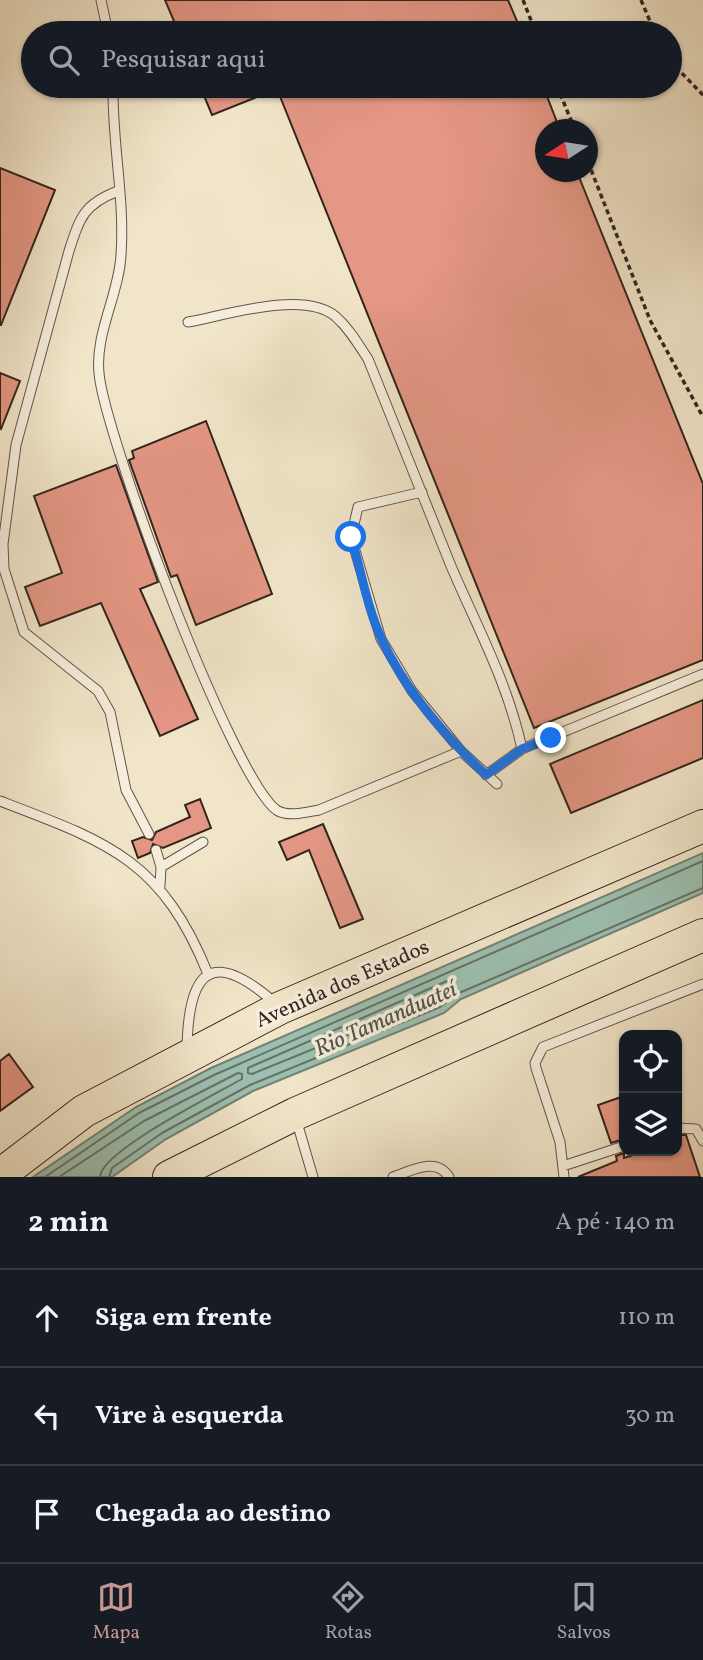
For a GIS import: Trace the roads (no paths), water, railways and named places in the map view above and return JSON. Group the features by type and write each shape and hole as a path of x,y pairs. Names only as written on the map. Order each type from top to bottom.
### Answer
{"highway":[{"name":"Avenida dos Estados","path":"0,1175 84,1111 280,1008 703,825"},
{"path":"169,1177 295,1114 703,935"}],"lane":[{"path":"101,0 105,21"},
{"path":"114,98 121,256 99,351 99,374 130,487 201,673 238,754 267,801 279,812 297,814 319,810 461,751"},
{"path":"118,191 90,205 79,220 16,445 3,544 11,596 24,632 98,691 110,712 127,790 149,834"},
{"path":"188,322 295,303 333,314 350,331 369,359 452,569 495,660 522,749"},
{"path":"422,492 358,508 351,537 381,639 412,691 461,751 497,784"},
{"path":"486,775 522,749 703,674"},
{"path":"0,801 77,830 131,860 160,886 198,950 208,974"},
{"path":"161,867 203,842"},
{"path":"156,850 161,867 160,886"},
{"path":"187,1055 191,1002 200,980 208,974 220,971 239,976 257,987 280,1008"},
{"path":"564,1177 560,1142 535,1063 543,1047 703,984"},
{"path":"295,1114 313,1177"},
{"path":"682,1128 696,1129 703,1141"},
{"path":"563,1166 619,1148"},
{"path":"393,1177 428,1165 438,1166 449,1177"}],"water":[{"name":"Rio Tamanduateí","path":"703,853 703,893 461,999 444,1013 253,1091 166,1139 112,1177 33,1177 136,1107 211,1068"}]}
